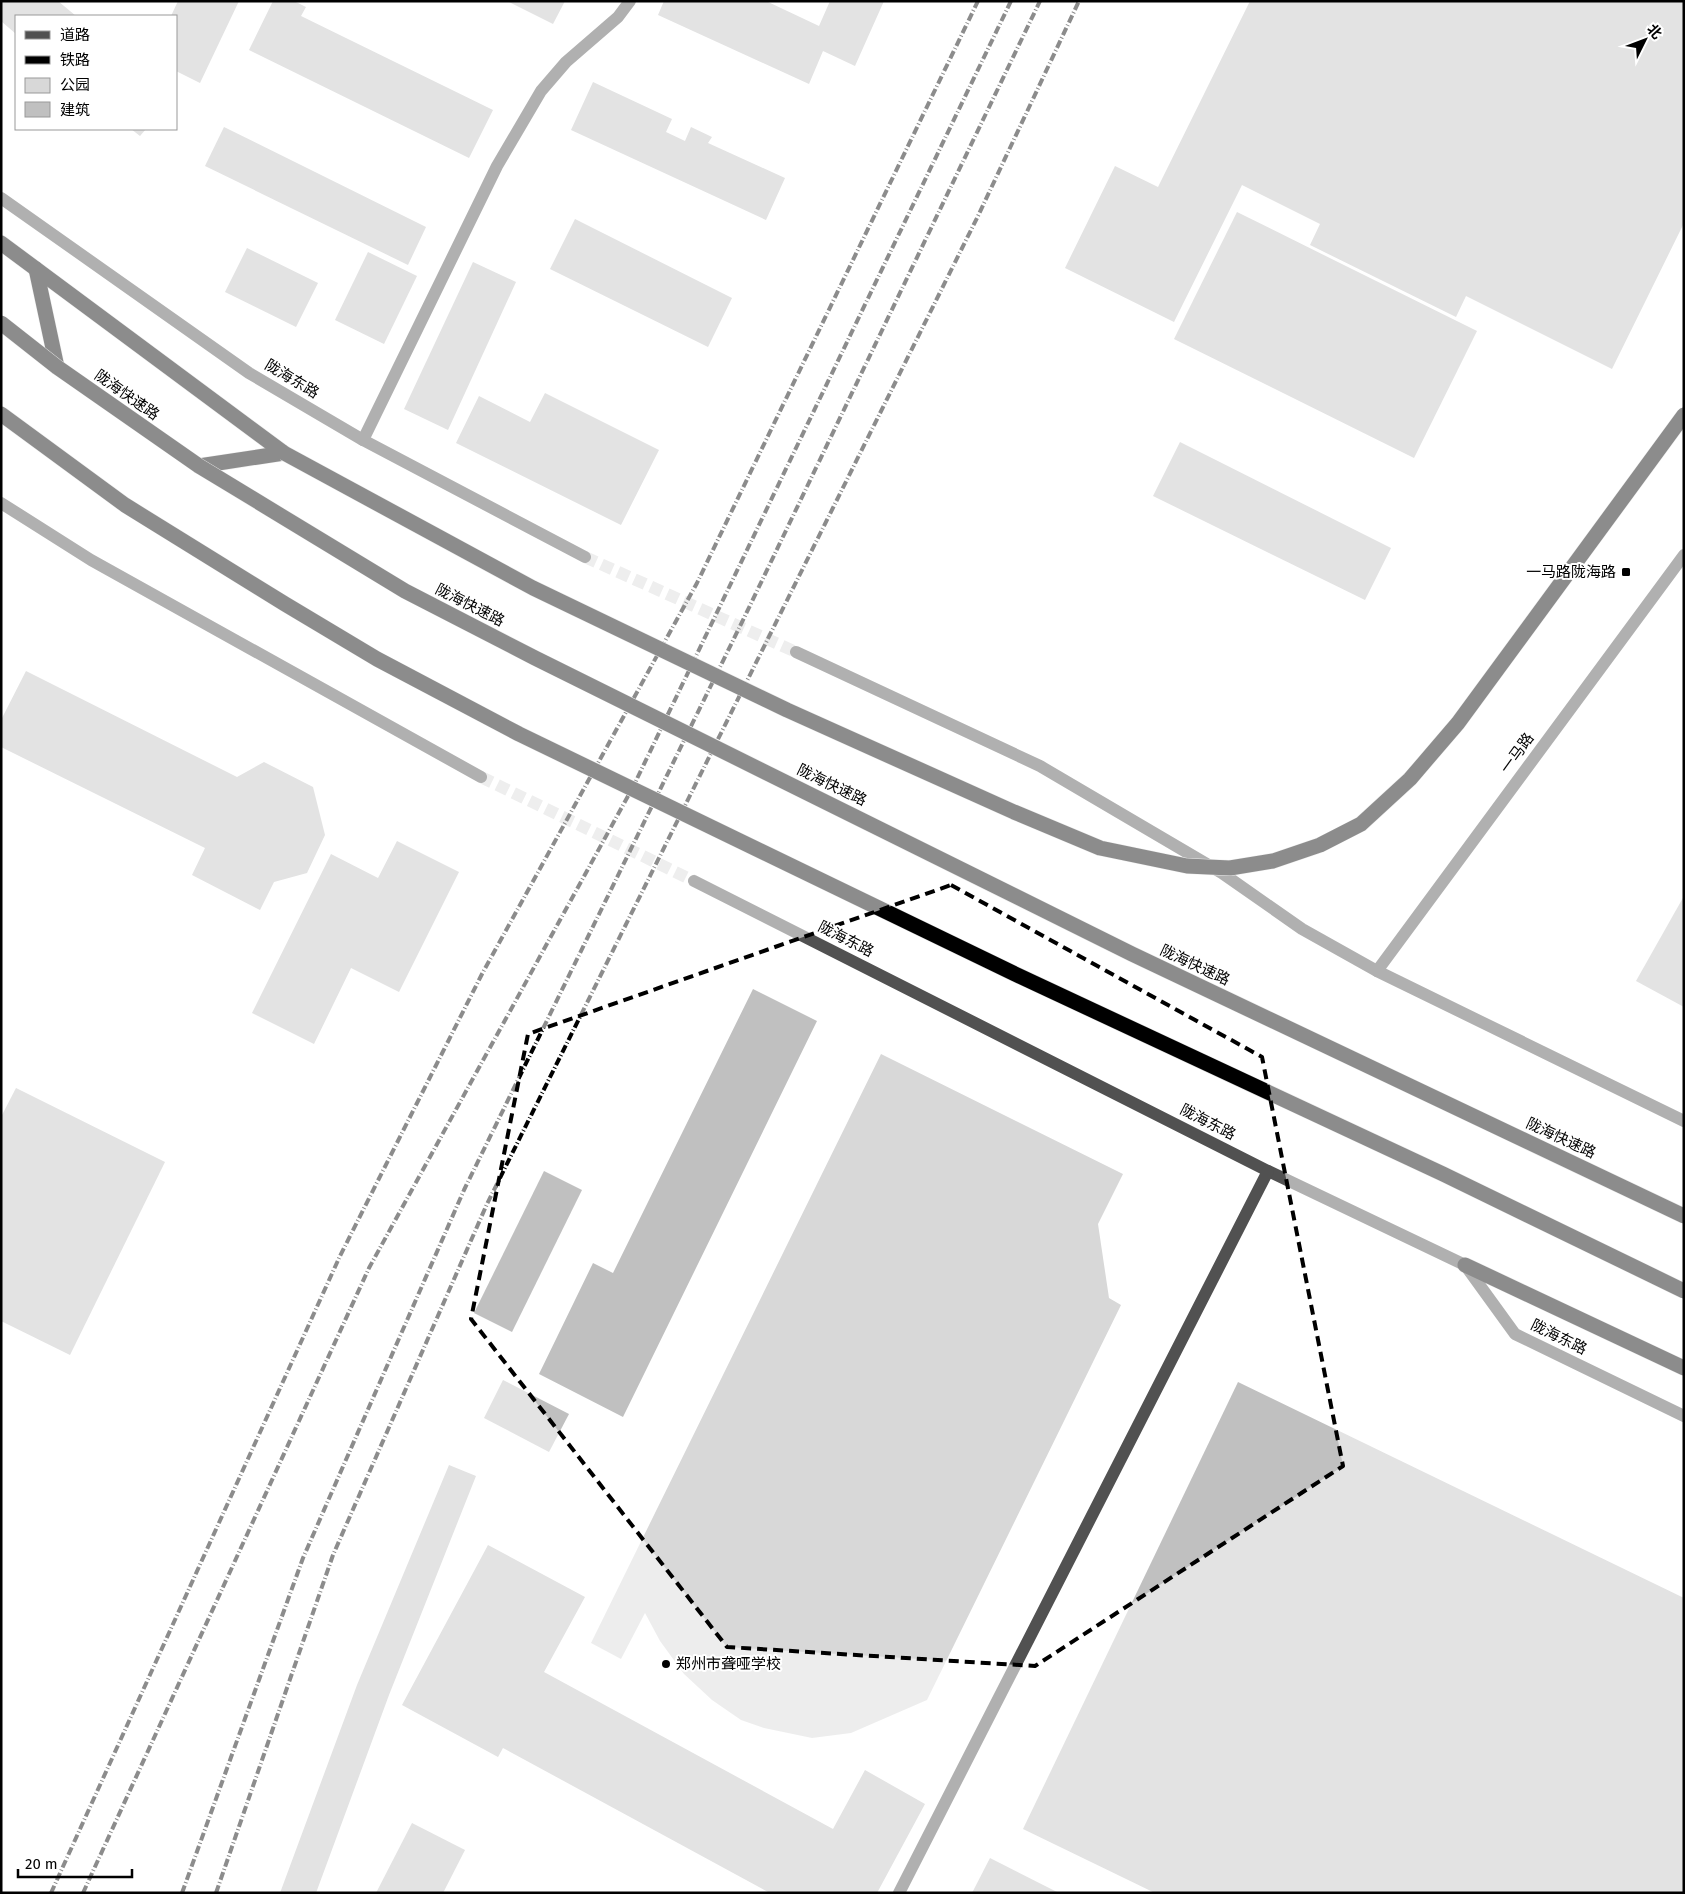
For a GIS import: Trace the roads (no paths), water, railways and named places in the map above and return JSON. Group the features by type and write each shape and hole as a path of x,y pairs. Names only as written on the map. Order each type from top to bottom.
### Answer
{"highway":[{"path":"1,243 284,453 533,588 787,710 1014,812 1100,848 1187,866 1230,868 1272,861 1320,845 1361,824 1410,779 1458,723 1684,415"},
{"path":"36,269 57,367"},
{"name":"陇海快速路","path":"1,323 57,367 199,466 405,592 1132,954 1684,1216"},
{"path":"1,414 125,505 377,659 518,734 1015,974 1443,1174 1684,1291"},
{"path":"199,466 284,453"},
{"path":"1465,1265 1684,1368"}],"street":[{"path":"363,440 497,166 541,91 566,62 618,17 630,1"},
{"name":"陇海东路","path":"1,198 249,373 363,440 585,557"},
{"path":"1,503 91,560 481,777"},
{"name":"一马路","path":"1377,971 1684,555"},
{"path":"796,652 1040,766 1222,873 1302,929 1377,971 1684,1121"},
{"name":"陇海东路","path":"694,881 1268,1170 1465,1265 1515,1334 1684,1416"},
{"path":"900,1893 1268,1170"}],"tunnel":[{"path":"585,557 796,652"},
{"path":"481,777 694,881"}],"railway":[{"path":"51,1893 340,1256 482,974 697,583 978,1"},
{"path":"83,1893 369,1268 633,787 1011,1"},
{"path":"182,1893 303,1558 464,1190 744,618 1040,1"},
{"path":"216,1893 333,1555 487,1204 978,216 1079,1"}],"place":[{"name":"一马路陇海路","path":"1626,572"},
{"name":"郑州市聋哑学校","path":"666,1664"}]}
